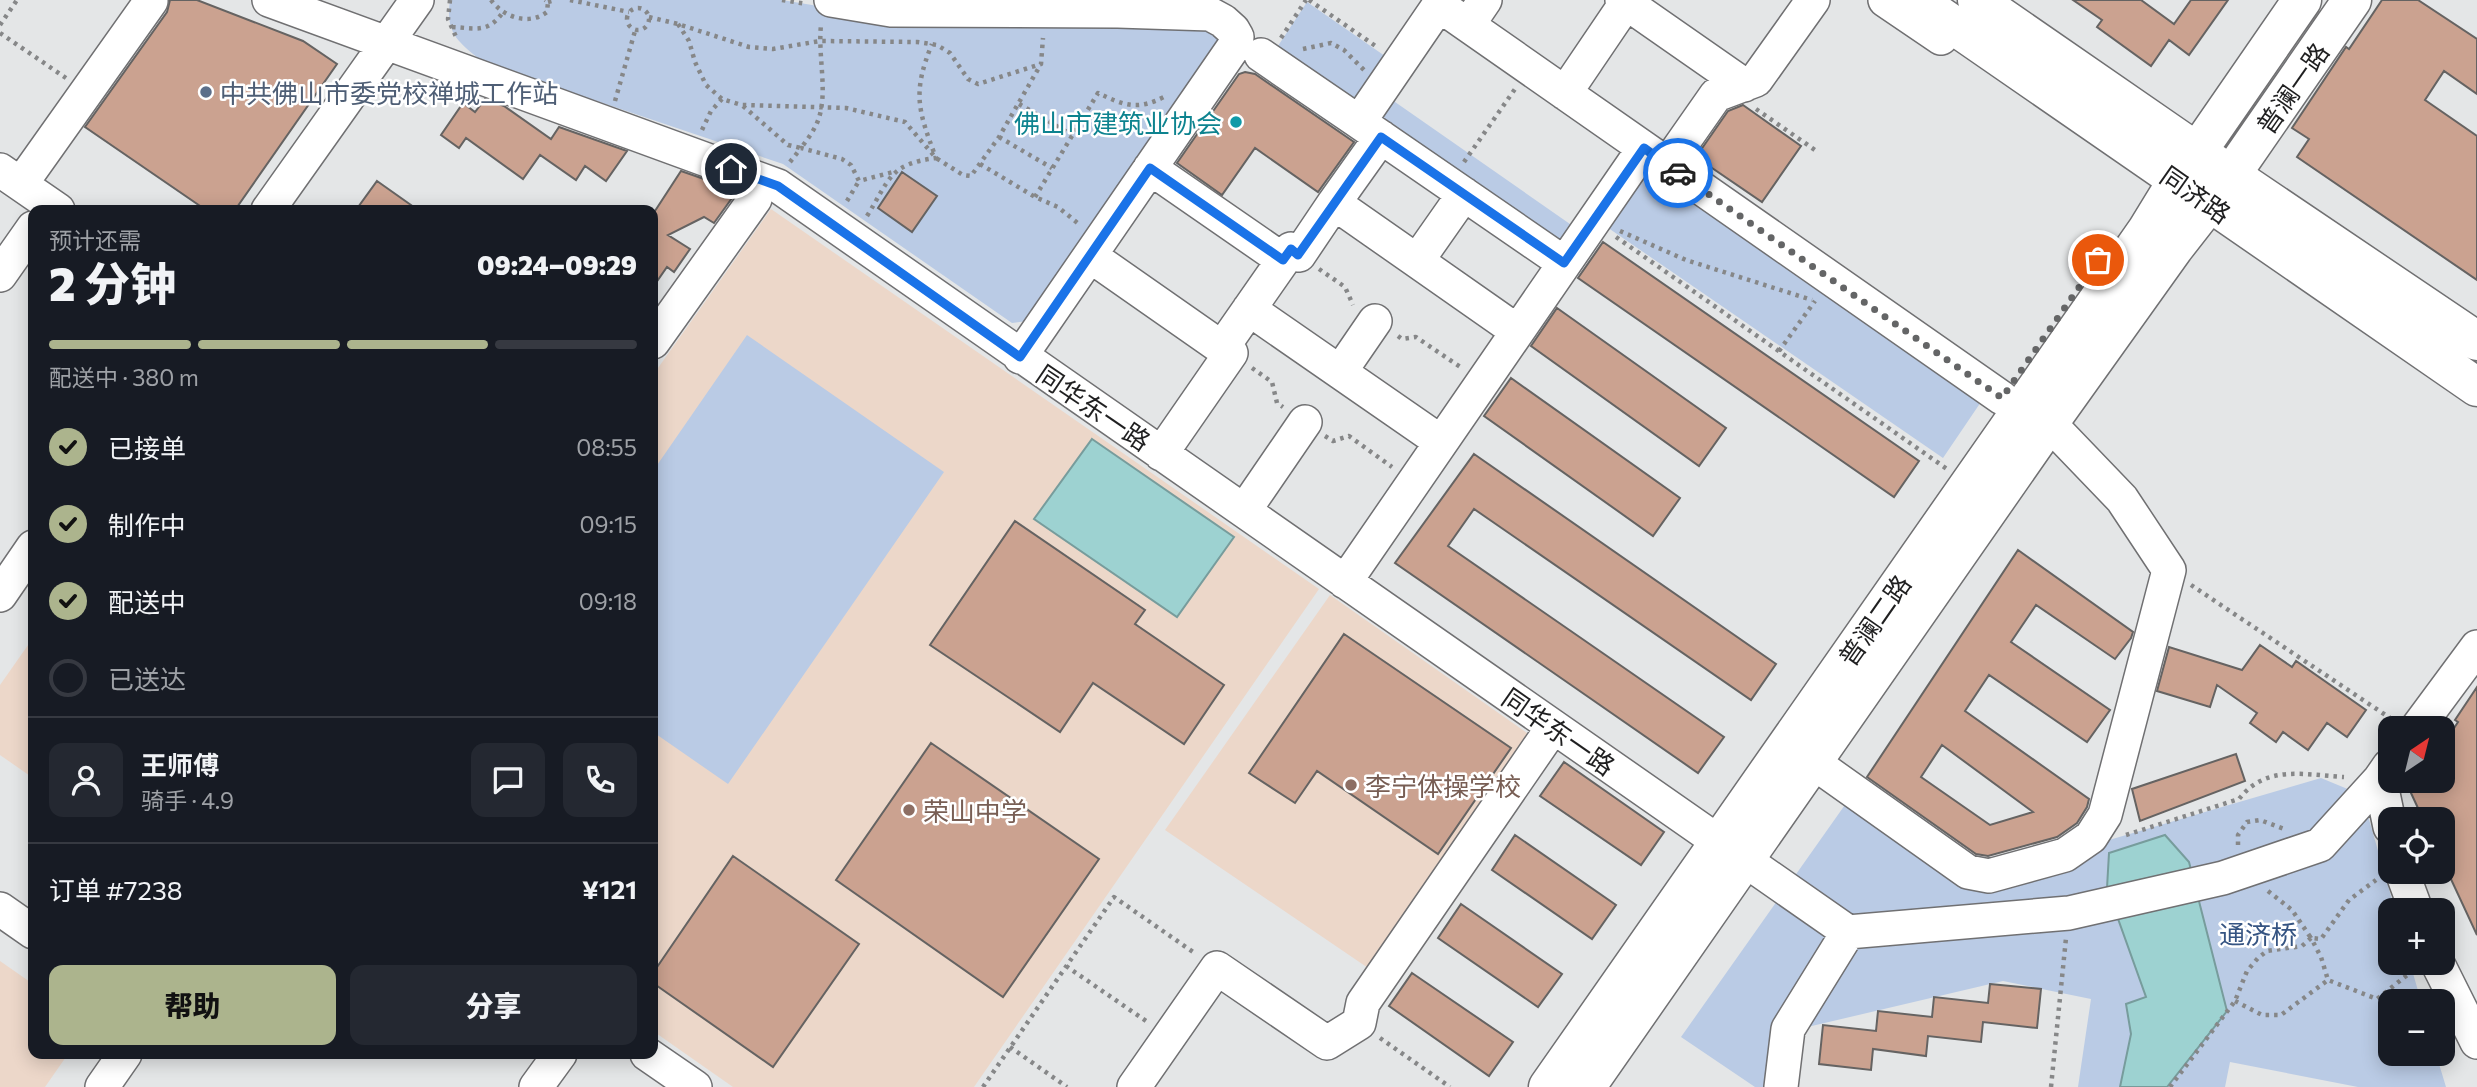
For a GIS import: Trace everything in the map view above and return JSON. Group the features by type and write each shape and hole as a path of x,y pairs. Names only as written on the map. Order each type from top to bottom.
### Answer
{"main road":[{"name":"同济路","path":"1917,0 2133,129 2187,166 2281,231 2477,387"},
{"name":"同济路","path":"1978,0 2133,129"},
{"path":"2008,0 2108,70 2133,129"},
{"name":"普澜一路","path":"2187,166 2302,0"},
{"name":"普澜一路","path":"2220,189 2352,0"},
{"name":"普澜二路","path":"1548,1087 2056,430 2161,239 2187,166"},
{"name":"普澜二路","path":"1586,1087 1730,851 2161,239 2220,189"},
{"path":"2477,318 2336,221 2281,231 2295,286 2477,412"},
{"name":"同济路","path":"2281,231 2477,341"},
{"path":"1606,1087 1730,851 1951,471 2098,260 2161,239"},
{"path":"1523,1087 1730,851 1827,772 2056,430"}],"street":[{"name":"同华东一路","path":"269,0 778,186 1848,932"},
{"path":"272,205 417,0"},
{"path":"831,0 891,10 1042,17 1210,14 1233,30 1237,37 1235,45 1020,357"},
{"path":"1345,582 1595,218 1716,95 1756,80 1813,0"},
{"path":"1885,0 2070,128 2133,129"},
{"path":"39,205 10,177 86,92 151,1"},
{"path":"1565,93 1624,2 1737,87"},
{"path":"1222,348 1291,249 1298,255 1334,204 1370,130 1392,74 1441,3 1476,13 1529,68 2002,398"},
{"path":"1267,54 1370,130 1564,263"},
{"path":"1150,168 1283,260"},
{"path":"1417,261 1456,189"},
{"path":"658,335 755,199"},
{"path":"1334,204 1517,331"},
{"path":"0,275 28,238"},
{"path":"1099,262 1231,354 1161,454"},
{"path":"1250,309 1441,442"},
{"path":"1340,372 1375,321"},
{"path":"1244,512 1305,422"},
{"path":"1827,772 1968,872 1989,876 2065,855 2091,837 2105,815 2169,570 2122,499 2056,430"},
{"path":"0,595 28,554"},
{"path":"2414,716 2476,650"},
{"path":"1134,1087 1217,968 1327,1043 1359,1023 1363,1003 1553,727"},
{"path":"1781,1087 1788,1029 1848,932 2069,913 2230,875 2320,845 2378,780"},
{"path":"0,909 28,929"},
{"path":"2431,975 2477,1042"},
{"path":"536,1087 556,1059"},
{"path":"654,1059 695,1087"}],"path":[{"path":"0,25 18,0"},
{"path":"450,0 448,19 460,43"},
{"path":"491,0 503,12 531,20 540,18 547,12 546,1 556,0"},
{"path":"570,0 586,1 629,12 639,8 649,17 749,47 773,49 820,41 937,45 950,53 968,79 978,84 1041,64"},
{"path":"1267,54 1307,0 1392,74"},
{"path":"452,27 486,28 495,24 503,12"},
{"path":"629,12 627,23 635,31"},
{"path":"635,31 646,27 649,17"},
{"path":"678,24 689,41 706,85 722,99 742,105 846,108 905,122 936,158 971,176 999,137 1041,64 1042,17"},
{"path":"614,107 635,31"},
{"path":"0,33 86,92"},
{"path":"783,164 786,166 815,129 822,108 820,41"},
{"path":"1267,54 1331,43 1344,50 1366,72 1392,74"},
{"path":"932,44 921,71 919,91 922,116 936,158"},
{"path":"1456,189 1529,68"},
{"path":"1737,87 1815,150"},
{"path":"1035,197 1098,93 1127,106 1147,105 1170,93"},
{"path":"699,136 711,111 722,99"},
{"path":"1019,104 1072,135"},
{"path":"742,105 788,145 842,159 851,165 859,181"},
{"path":"999,137 1052,168"},
{"path":"844,206 859,181 894,172 911,161 936,158"},
{"path":"980,164 1035,197 1058,207 1089,231"},
{"path":"865,220 894,172"},
{"path":"1595,218 1686,260 1828,304"},
{"path":"1595,218 1951,471"},
{"path":"1779,351 1815,301"},
{"path":"2169,570 2394,716"},
{"path":"2122,836 2239,799 2249,786 2281,773 2378,772"},
{"path":"2230,875 2254,880 2292,910 2321,957 2328,980"},
{"path":"2170,1087 2235,1001 2247,971 2258,958 2267,951 2302,946 2311,938 2321,939 2348,900 2378,882"},
{"path":"983,1087 1114,897 1217,968"},
{"path":"2051,1087 2069,913"},
{"path":"1066,966 1169,1037"},
{"path":"2328,980 2377,999 2412,975"},
{"path":"2235,1001 2262,1015 2281,1015 2328,980"},
{"path":"1359,1023 1450,1087"},
{"path":"1010,1047 1067,1087"}],"shaded area":[{"name":"荣山中学","path":"771,209 1319,589 974,1087 733,1087 658,1034 658,368"},
{"path":"1092,439 1234,537 1177,617 1034,519"},
{"name":"李宁体操学校","path":"1330,595 1537,740 1374,972 1165,830"},
{"path":"28,645 28,775 0,755 0,685"},
{"path":"2165,835 2189,862 2227,1011 2167,1087 2120,1087 2131,1034 2126,1004 2146,997 2107,888 2109,853"},
{"path":"0,961 28,981 28,1059 65,1059 45,1087 0,1087"}],"green space":[{"path":"450,0 782,0 890,18 1206,23 1220,40 1027,321 1012,323 783,164 484,63 461,43 452,30"},
{"path":"1307,2 1395,63 1358,117 1270,58"},
{"path":"1385,95 1580,231 1561,257 1367,121"},
{"path":"1645,160 1985,396 1943,458 1601,223"},
{"path":"747,335 944,472 728,784 658,735 658,464"},
{"name":"通济桥","path":"2321,778 2362,795 2378,851 2378,884 2388,884 2392,898 2378,898 2378,975 2413,975 2418,989 2378,989 2378,1066 2440,1066 2446,1087 2358,1087 2230,1062 2225,1087 2078,1087 2091,999 2003,981 1782,1033 1774,1087 1755,1087 1681,1037 1847,802 1959,884"}],"building":[{"name":"中共佛山市委党校禅城工作站","path":"170,0 197,0 303,41 337,64 238,205 199,205 85,127 167,12"},
{"path":"2073,0 2141,0 2174,24 2191,0 2228,0 2189,55 2169,40 2151,66 2097,27 2102,20"},
{"path":"2382,0 2418,0 2477,39 2477,94 2444,71 2425,100 2477,136 2477,280 2297,157 2309,139 2292,128 2346,47 2349,49"},
{"path":"1239,74 1255,74 1354,142 1318,192 1255,148 1222,195 1177,163"},
{"path":"485,99 504,106 551,139 559,127 627,151 606,181 585,166 576,180 540,155 523,179 466,138 459,148 441,135 463,103 475,112"},
{"path":"1743,105 1801,146 1762,202 1696,157 1728,111"},
{"path":"681,171 704,179 732,198 714,223 704,217 668,235 690,249 674,272 667,267 658,280 658,206"},
{"path":"902,172 937,196 912,232 878,208"},
{"path":"377,181 411,205 360,205"},
{"path":"1603,242 1919,461 1894,497 1578,278"},
{"path":"1557,308 1726,428 1699,466 1531,346"},
{"path":"1511,378 1680,498 1653,536 1484,416"},
{"path":"1474,454 1776,664 1751,700 1474,509 1448,546 1724,737 1698,773 1395,563"},
{"path":"1015,521 1145,610 1135,624 1224,685 1184,744 1093,683 1060,732 930,645"},
{"path":"2018,550 2133,632 2115,659 2036,605 2011,642 2110,710 2087,742 1989,675 1965,711 2089,799 2077,823 2057,837 1988,856 1976,854 1867,777","holes":["1942,745 2033,812 1990,825 1921,777"]},
{"path":"1344,634 1511,748 1438,854 1317,771 1295,803 1249,773"},
{"path":"2260,645 2292,667 2296,661 2366,710 2347,737 2327,723 2308,750 2283,732 2276,742 2250,723 2257,713 2217,685 2210,707 2157,691 2169,647 2242,670"},
{"path":"2477,687 2477,935 2453,884 2455,807 2417,807 2411,793 2455,793 2455,727 2458,722 2455,720"},
{"path":"931,743 1099,859 1003,997 836,880"},
{"path":"2236,754 2245,781 2140,821 2132,789"},
{"path":"1564,762 1664,832 1641,865 1540,796"},
{"path":"1515,835 1616,905 1592,939 1492,870"},
{"path":"733,856 859,944 773,1067 658,986 658,966"},
{"path":"1461,904 1562,974 1538,1007 1438,938"},
{"path":"1412,973 1513,1042 1489,1076 1389,1006"},
{"path":"1990,984 2041,989 2037,1028 1983,1022 1981,1042 1928,1036 1926,1056 1873,1049 1871,1070 1819,1064 1823,1025 1876,1031 1878,1011 1932,1017 1934,997 1988,1003"}],"way so far":[{"path":"1678,173 2002,398 2098,260"}],"place":[{"name":"中共佛山市委党校禅城工作站","path":"206,92"},
{"name":"佛山市建筑业协会","path":"1236,122"},
{"name":"李宁体操学校","path":"1351,785"},
{"name":"荣山中学","path":"909,810"}],"route":[{"path":"731,169 778,186 1020,357 1150,168 1283,260 1291,249 1298,255 1381,137 1564,263 1644,148 1678,173"}]}
